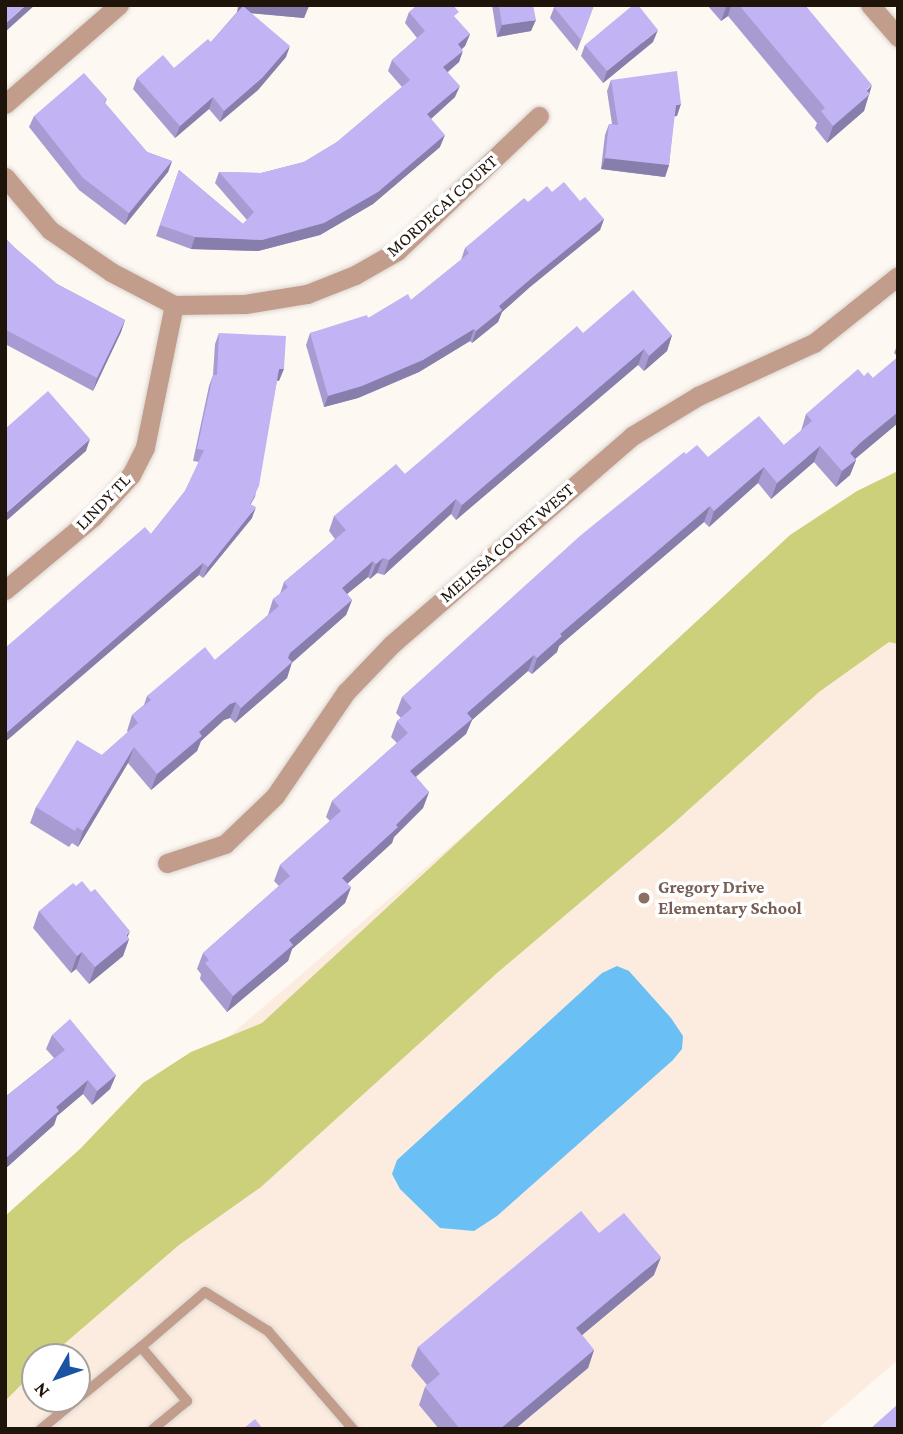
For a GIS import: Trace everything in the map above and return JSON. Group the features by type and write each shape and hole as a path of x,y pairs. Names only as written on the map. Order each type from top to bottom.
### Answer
{"street":[{"path":"5,104 119,5"},
{"path":"870,5 898,37"},
{"name":"MORDECAI COURT","path":"5,177 50,230 111,272 174,305 245,304 307,294 355,275 397,251 540,116"},
{"name":"MELISSA COURT WEST","path":"167,863 225,844 275,796 346,692 392,644 632,436 698,396 814,343 898,276"},
{"name":"LINDY TL","path":"5,590 93,517 131,475 145,447 174,305"}],"lane":[{"path":"41,1429 205,1292 268,1331 353,1429"},
{"path":"141,1347 187,1401 153,1429"}],"shaded area":[{"name":"Gregory Drive Elementary School","path":"845,507 898,567 898,1360 817,1429 5,1429 5,1229"}],"green space":[{"path":"898,471 898,644 889,642 819,692 674,823 497,973 261,1187 179,1245 65,1343 21,1343 21,1385 5,1401 5,1216 80,1149 143,1083 191,1052 262,1023 790,535 857,491"}],"water":[{"path":"617,966 629,971 671,1018 683,1036 682,1049 673,1060 497,1216 474,1231 440,1228 400,1189 392,1174 397,1160 602,973"}],"building":[{"path":"5,5 26,5 5,24"},
{"path":"417,5 453,5 459,12 454,16 470,34 458,44 463,51 443,67 460,86 427,114 445,135 378,192 324,223 262,240 195,237 160,225 179,170 243,224 254,212 219,172 261,173 304,162 337,142 410,80 392,60 425,31 409,12"},
{"path":"499,5 533,5 536,20 502,25"},
{"path":"594,5 581,40 554,7"},
{"path":"633,5 638,5 658,30 607,71 585,45"},
{"path":"739,5 805,5 872,85 866,90 870,94 833,126 821,111 825,108"},
{"path":"243,6 290,46 262,78 224,111 213,97 180,126 137,78 163,55 174,68 208,39 211,42"},
{"path":"677,71 681,104 676,105 669,165 605,158 609,124 618,125 611,80"},
{"path":"84,73 107,99 104,102 147,152 172,161 129,213 83,178 34,116"},
{"path":"564,182 580,201 585,197 604,219 499,306 502,310 476,331 474,329 423,360 362,386 328,396 310,333 367,315 368,318 408,294 411,300 469,253 465,248 524,198 528,202 547,186 552,192"},
{"path":"5,238 57,284 125,320 97,378 5,328"},
{"path":"633,290 672,335 649,356 644,349 462,505 456,499 389,560 383,558 376,564 373,561 342,588 352,600 290,653 288,658 292,662 241,708 236,702 230,704 199,732 202,736 157,774 134,747 83,831 77,827 75,831 36,807 77,740 102,755 138,723 132,715 151,700 147,696 205,647 215,660 279,606 273,599 288,587 284,582 346,530 334,516 396,464 405,474 577,326 583,333"},
{"path":"219,333 286,336 284,369 279,369 259,486 250,504 256,507 208,567 203,563 5,734 5,648 145,527 151,534 185,491 204,450 197,449 213,375 217,375"},
{"path":"898,357 898,412 850,453 856,460 842,471 820,446 777,483 764,467 714,511 710,506 560,634 562,636 537,658 534,655 508,677 467,713 472,719 410,771 429,792 396,825 398,827 342,878 351,887 289,940 293,945 233,996 205,963 209,960 203,953 290,876 280,865 341,811 332,801 408,733 397,721 412,708 402,697 581,535 684,452 686,454 697,445 708,457 759,416 784,445 812,421 806,414 858,369 864,376 868,372 873,378"},
{"path":"48,391 90,439 5,514 5,429"},
{"path":"82,881 91,892 95,889 130,931 126,934 129,939 95,967 82,952 77,956 39,911 73,883 76,886"},
{"path":"70,1019 116,1075 97,1091 88,1080 56,1107 59,1111 5,1159 5,1097 65,1050 52,1035"},
{"path":"581,1211 599,1233 624,1213 661,1257 576,1328 594,1350 500,1429 460,1429 425,1387 440,1374 418,1347"},
{"path":"898,1404 898,1429 870,1429"},
{"path":"255,1419 263,1429 243,1429"}],"place":[{"name":"Gregory Drive Elementary School","path":"644,898"}]}
